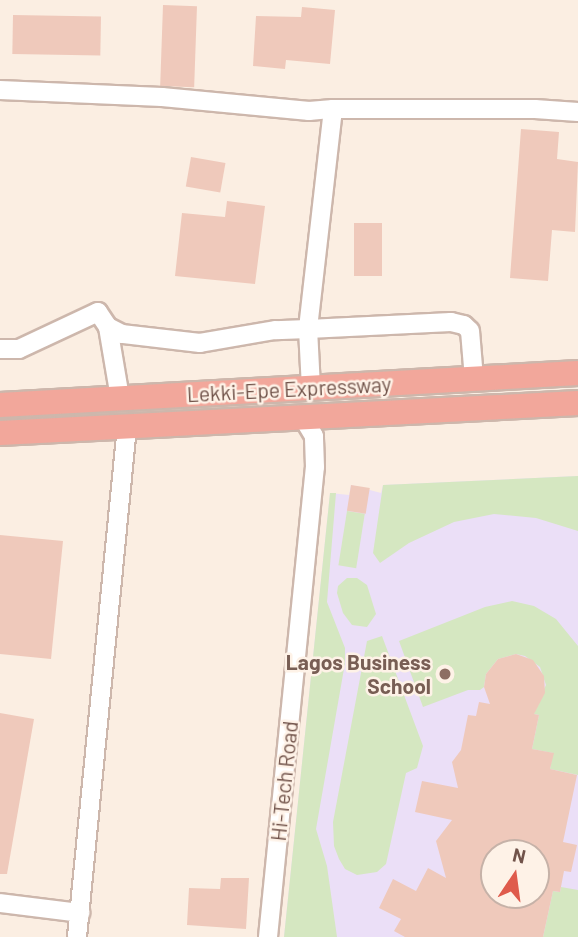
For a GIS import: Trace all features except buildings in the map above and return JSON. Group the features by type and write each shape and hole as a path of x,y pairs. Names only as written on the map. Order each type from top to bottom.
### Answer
{"highway":[{"name":"Lekki-Epe Expressway","path":"0,405 578,373"},
{"name":"Lekki-Epe Expressway","path":"0,433 578,402"}],"street":[{"path":"0,90 162,97 309,111 535,108 578,112"},
{"path":"311,388 308,329 333,109"},
{"path":"0,349 19,349 98,312 108,327 120,398"},
{"path":"108,327 122,334 200,343 275,330 451,322 464,325 470,331 474,379"},
{"name":"Hi-Tech Road","path":"268,937 316,467 314,436 303,418"},
{"path":"77,937 127,426"},
{"path":"0,903 80,913"}],"shaded area":[{"name":"Lagos Business School","path":"578,476 578,937 284,937 330,493 349,495 351,485 381,493 383,485"}],"green space":[{"path":"578,476 578,531 536,518 494,514 454,522 409,543 380,563 373,553 383,485"},
{"path":"330,493 336,493 327,602 345,648 345,663 316,829 327,866 337,937 284,937"},
{"path":"347,511 365,514 356,568 338,565"},
{"path":"347,578 357,578 367,585 376,614 367,627 352,625 343,613 337,593 338,586"},
{"path":"512,601 534,606 556,619 578,646 578,775 550,769 553,753 532,749 539,715 534,714 535,708 546,685 540,667 525,656 516,654 498,659 486,674 484,687 480,690 468,690 423,707 399,641 485,607"},
{"path":"382,636 423,746 417,768 406,773 386,864 377,872 357,875 345,869 339,859 334,846 333,822 367,641"},
{"path":"561,887 578,890 578,937 543,937 553,891 560,892"}],"place":[{"name":"Lagos Business School","path":"445,674"}]}
